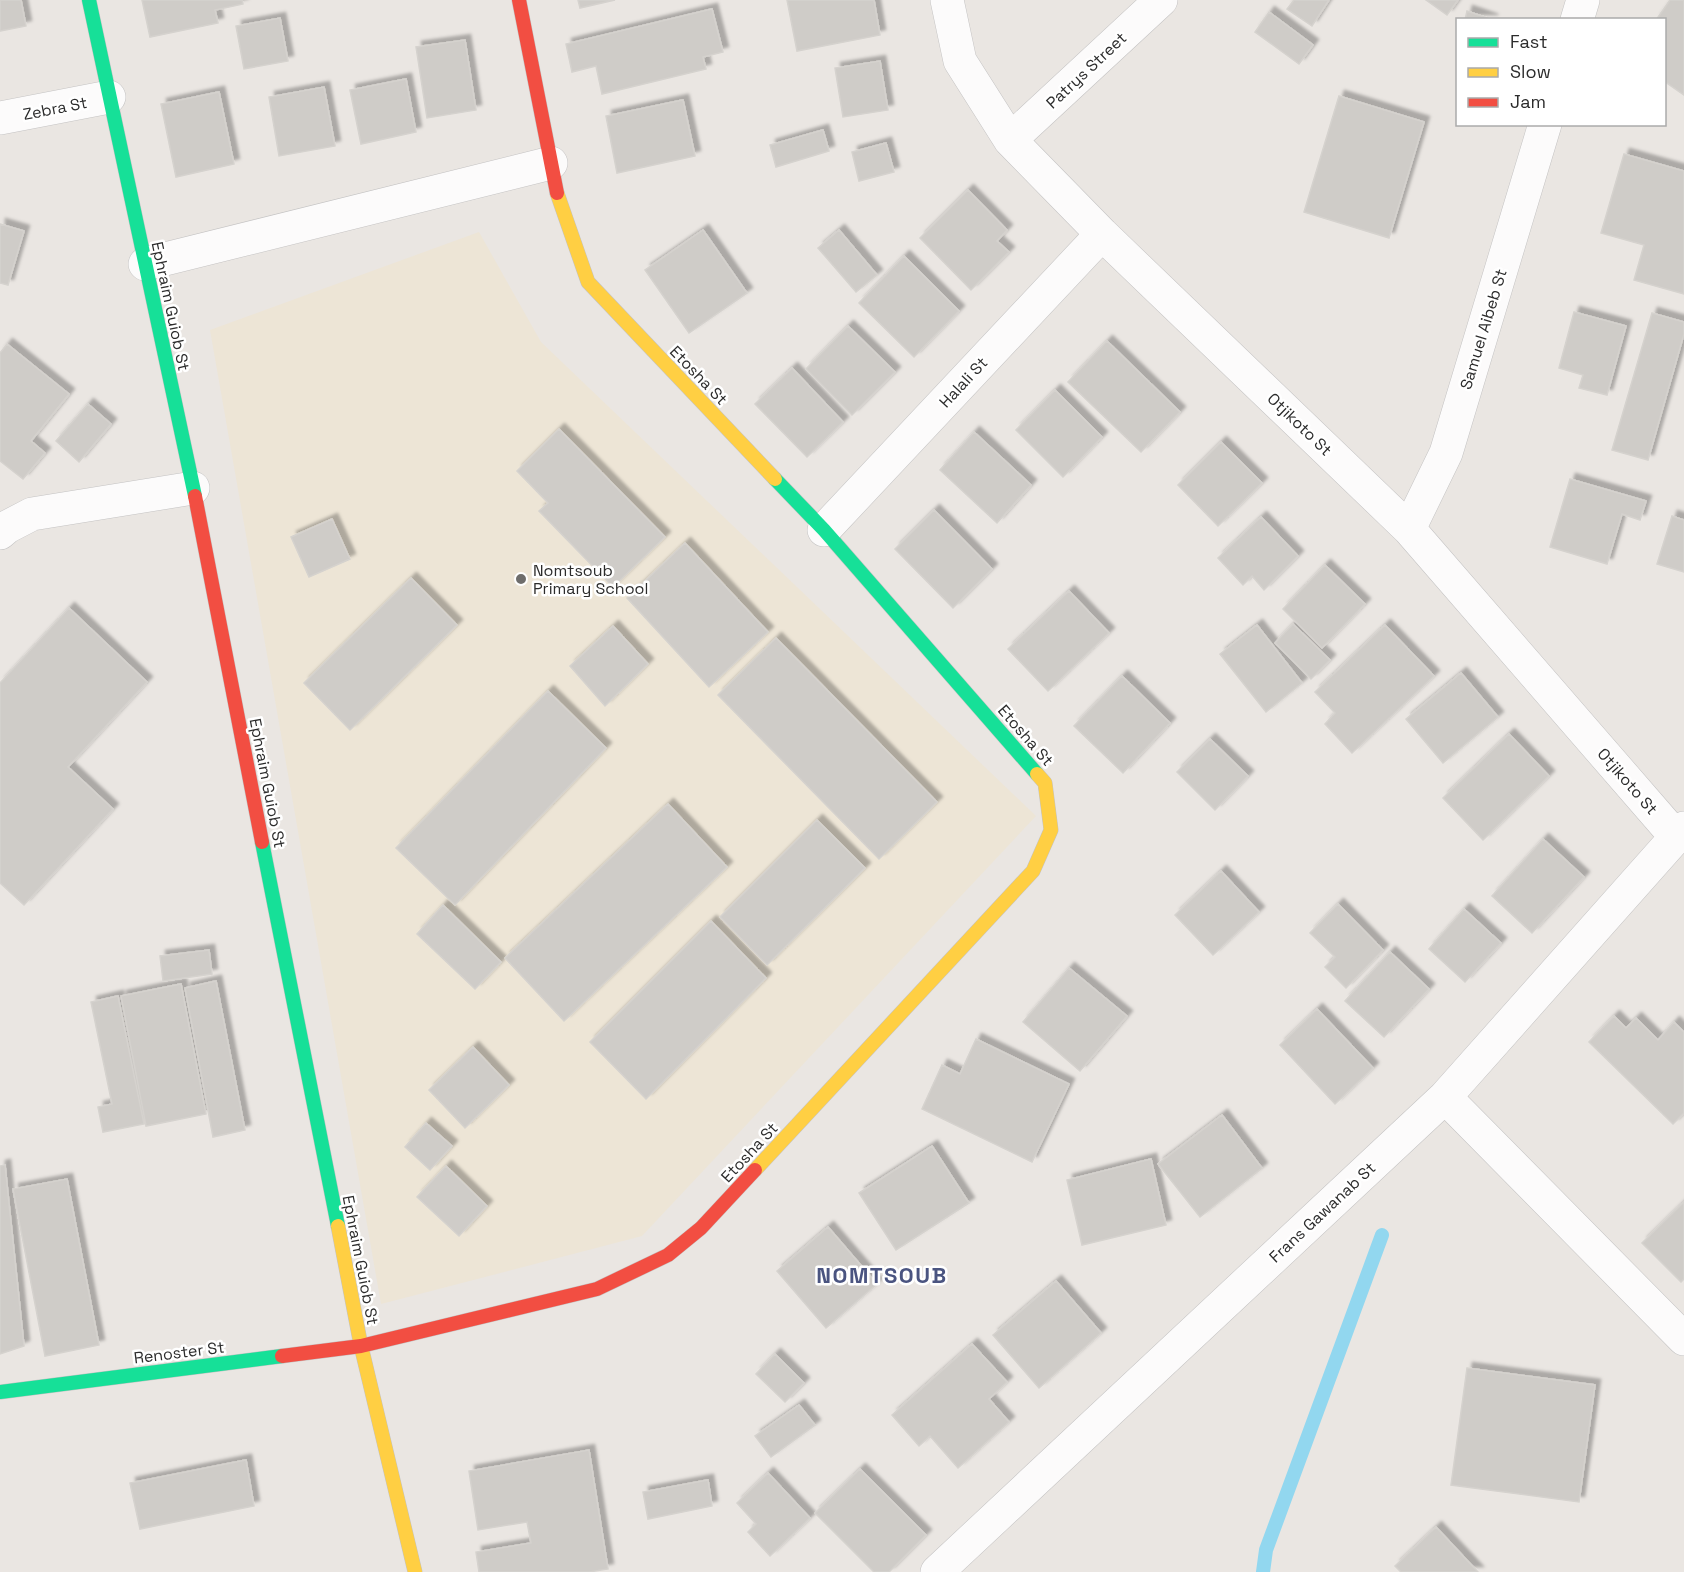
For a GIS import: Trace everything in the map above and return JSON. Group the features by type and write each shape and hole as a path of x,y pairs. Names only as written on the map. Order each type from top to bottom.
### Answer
{"street":[{"name":"Ephraim Guiob St","path":"88,0 193,488 361,1346 415,1572"},
{"name":"Etosha St","path":"361,1346 597,1289 639,1271 668,1255 701,1228 1033,871 1051,831 1046,783 824,530 588,282 572,246 551,163 519,0"},
{"name":"Otjikoto St","path":"947,0 960,61 1010,140 1102,234 1409,529 1681,833"},
{"name":"Patrys Street","path":"1010,140 1161,0"},
{"path":"1578,18 1583,0"},
{"name":"Zebra St","path":"0,118 109,97"},
{"name":"Samuel Aibeb St","path":"1409,529 1446,453 1544,126"},
{"path":"145,264 551,163"},
{"name":"Halali St","path":"824,530 1102,234"},
{"path":"0,533 32,514 193,488"},
{"name":"Frans Gawanab St","path":"937,1572 1445,1097 1681,833"},
{"path":"1445,1097 1684,1339"},
{"name":"Renoster St","path":"0,1392 361,1346"}],"shaded area":[{"name":"Nomtsoub Primary School","path":"479,232 541,342 1036,816 642,1236 381,1304 210,330"}],"building":[{"path":"0,0 21,0 26,26 0,31"},
{"path":"142,0 242,0 243,4 215,10 218,23 150,37"},
{"path":"578,0 615,0 580,8"},
{"path":"787,0 874,0 880,35 797,51"},
{"path":"1294,0 1329,0 1312,26 1287,9"},
{"path":"1426,0 1458,0 1447,15"},
{"path":"1670,0 1684,0 1684,95 1666,82 1666,18 1657,18"},
{"path":"712,9 723,52 703,57 706,69 602,94 596,66 572,72 566,44"},
{"path":"1467,11 1487,18 1465,18"},
{"path":"1269,12 1313,45 1299,64 1255,32"},
{"path":"280,18 288,61 244,69 236,26"},
{"path":"465,40 476,110 427,118 416,47"},
{"path":"880,61 888,110 843,117 835,68"},
{"path":"406,79 416,132 361,144 350,90"},
{"path":"324,87 335,146 279,156 269,97"},
{"path":"219,92 234,164 176,177 161,104"},
{"path":"1339,96 1424,122 1389,238 1304,212"},
{"path":"683,100 695,156 617,173 606,116"},
{"path":"823,130 829,151 776,167 770,145"},
{"path":"886,143 894,172 859,181 852,152"},
{"path":"1624,154 1684,171 1684,294 1634,280 1644,245 1601,233"},
{"path":"968,190 1007,230 997,241 1009,252 971,290 920,238"},
{"path":"0,224 24,231 8,285 0,283"},
{"path":"703,230 747,293 689,333 645,270"},
{"path":"839,230 877,275 856,292 818,248"},
{"path":"904,256 959,311 914,357 859,303"},
{"path":"1574,312 1626,326 1607,395 1579,388 1583,375 1559,368"},
{"path":"1652,313 1684,322 1684,334 1648,460 1612,450"},
{"path":"848,326 895,372 852,415 806,369"},
{"path":"1107,341 1180,412 1141,452 1068,382"},
{"path":"7,344 69,394 31,441 45,453 23,479 0,461 0,353"},
{"path":"792,368 843,422 807,457 755,404"},
{"path":"1055,390 1102,437 1063,477 1016,430"},
{"path":"88,404 111,424 79,462 56,441"},
{"path":"559,429 665,537 613,587 539,511 548,503 517,471"},
{"path":"974,432 1031,485 997,523 940,470"},
{"path":"1221,442 1262,483 1218,526 1178,485"},
{"path":"1570,479 1646,501 1640,520 1622,514 1607,564 1550,547"},
{"path":"934,510 992,569 953,608 895,549"},
{"path":"1672,516 1684,520 1684,572 1657,564"},
{"path":"1261,517 1298,556 1264,590 1252,576 1243,585 1218,558"},
{"path":"332,519 350,559 309,577 291,537"},
{"path":"685,543 768,632 709,687 627,598"},
{"path":"1325,565 1365,604 1322,648 1283,609"},
{"path":"411,578 457,625 350,730 304,683"},
{"path":"1069,591 1109,633 1048,691 1008,649"},
{"path":"69,608 147,682 68,767 113,809 24,905 0,883 0,683"},
{"path":"1293,624 1330,660 1311,679 1275,643"},
{"path":"1257,625 1302,683 1266,712 1220,654"},
{"path":"1385,625 1434,676 1352,753 1325,724 1335,713 1315,692"},
{"path":"613,626 648,664 605,706 570,666"},
{"path":"776,638 937,802 879,859 718,695"},
{"path":"1461,673 1498,717 1443,763 1406,719"},
{"path":"1122,676 1170,723 1123,773 1074,726"},
{"path":"548,691 606,748 455,905 396,848"},
{"path":"1509,734 1549,776 1483,840 1443,798"},
{"path":"1210,739 1248,776 1215,810 1177,772"},
{"path":"668,804 727,867 564,1021 505,958"},
{"path":"817,820 865,868 767,965 720,917"},
{"path":"1543,839 1584,877 1532,933 1492,896"},
{"path":"1221,871 1259,912 1213,955 1175,915"},
{"path":"1338,904 1383,950 1346,988 1325,967 1335,957 1310,933"},
{"path":"443,905 501,962 475,989 417,934"},
{"path":"1464,909 1501,943 1465,982 1429,949"},
{"path":"711,921 766,978 646,1099 590,1042"},
{"path":"209,950 212,974 163,981 160,956"},
{"path":"1390,952 1429,989 1384,1037 1345,1001"},
{"path":"1069,968 1127,1016 1080,1071 1023,1022"},
{"path":"216,981 245,1130 213,1137 185,988"},
{"path":"181,984 206,1114 146,1126 121,996"},
{"path":"118,996 144,1124 103,1132 98,1107 112,1104 91,1002"},
{"path":"1317,1009 1373,1068 1335,1104 1280,1045"},
{"path":"1614,1016 1626,1028 1636,1018 1658,1040 1674,1022 1684,1032 1684,1113 1673,1124 1589,1042"},
{"path":"976,1039 1069,1084 1032,1162 922,1109 942,1065 960,1074"},
{"path":"473,1047 509,1085 465,1128 429,1090"},
{"path":"1222,1115 1262,1168 1200,1217 1158,1164"},
{"path":"426,1123 452,1146 430,1170 405,1147"},
{"path":"932,1146 969,1203 896,1250 859,1193"},
{"path":"1151,1159 1166,1225 1082,1245 1067,1180"},
{"path":"5,1165 24,1346 0,1354 0,1166"},
{"path":"446,1166 487,1206 459,1236 417,1197"},
{"path":"67,1179 99,1345 45,1356 13,1189"},
{"path":"1684,1202 1684,1279 1681,1282 1642,1243"},
{"path":"828,1227 877,1284 826,1328 777,1271"},
{"path":"1056,1281 1101,1333 1039,1388 993,1335"},
{"path":"972,1344 1007,1382 989,1399 1009,1422 958,1468 930,1436 919,1446 892,1415"},
{"path":"775,1354 804,1383 785,1402 756,1374"},
{"path":"1467,1368 1595,1385 1579,1502 1451,1485"},
{"path":"799,1405 815,1425 771,1457 755,1436"},
{"path":"589,1450 608,1569 589,1572 479,1572 476,1552 531,1543 527,1522 478,1530 469,1471"},
{"path":"246,1460 254,1506 140,1529 130,1483"},
{"path":"860,1469 926,1535 889,1572 874,1572 815,1513"},
{"path":"768,1473 810,1518 770,1556 748,1532 756,1524 737,1503"},
{"path":"708,1480 712,1506 648,1519 643,1492"},
{"path":"1436,1527 1478,1572 1401,1572 1395,1566"}],"waterway":[{"path":"1263,1572 1266,1550 1382,1235"}],"traffic: fast":[{"path":"89,0 195,496"},
{"path":"775,479 824,530 1037,774"},
{"path":"262,842 338,1226"},
{"path":"0,1392 282,1356"}],"traffic: slow":[{"path":"557,193 588,282 775,479"},
{"path":"755,1170 1033,871 1051,830 1045,783 1037,774"},
{"path":"338,1226 361,1346 415,1572"}],"traffic: jam":[{"path":"519,0 557,193"},
{"path":"195,496 262,842"},
{"path":"282,1356 361,1346 597,1289 668,1255 701,1228 755,1170"}],"place":[{"name":"Nomtsoub Primary School","path":"521,579"}],"district":[{"name":"NOMTSOUB","path":"882,1275"}]}
